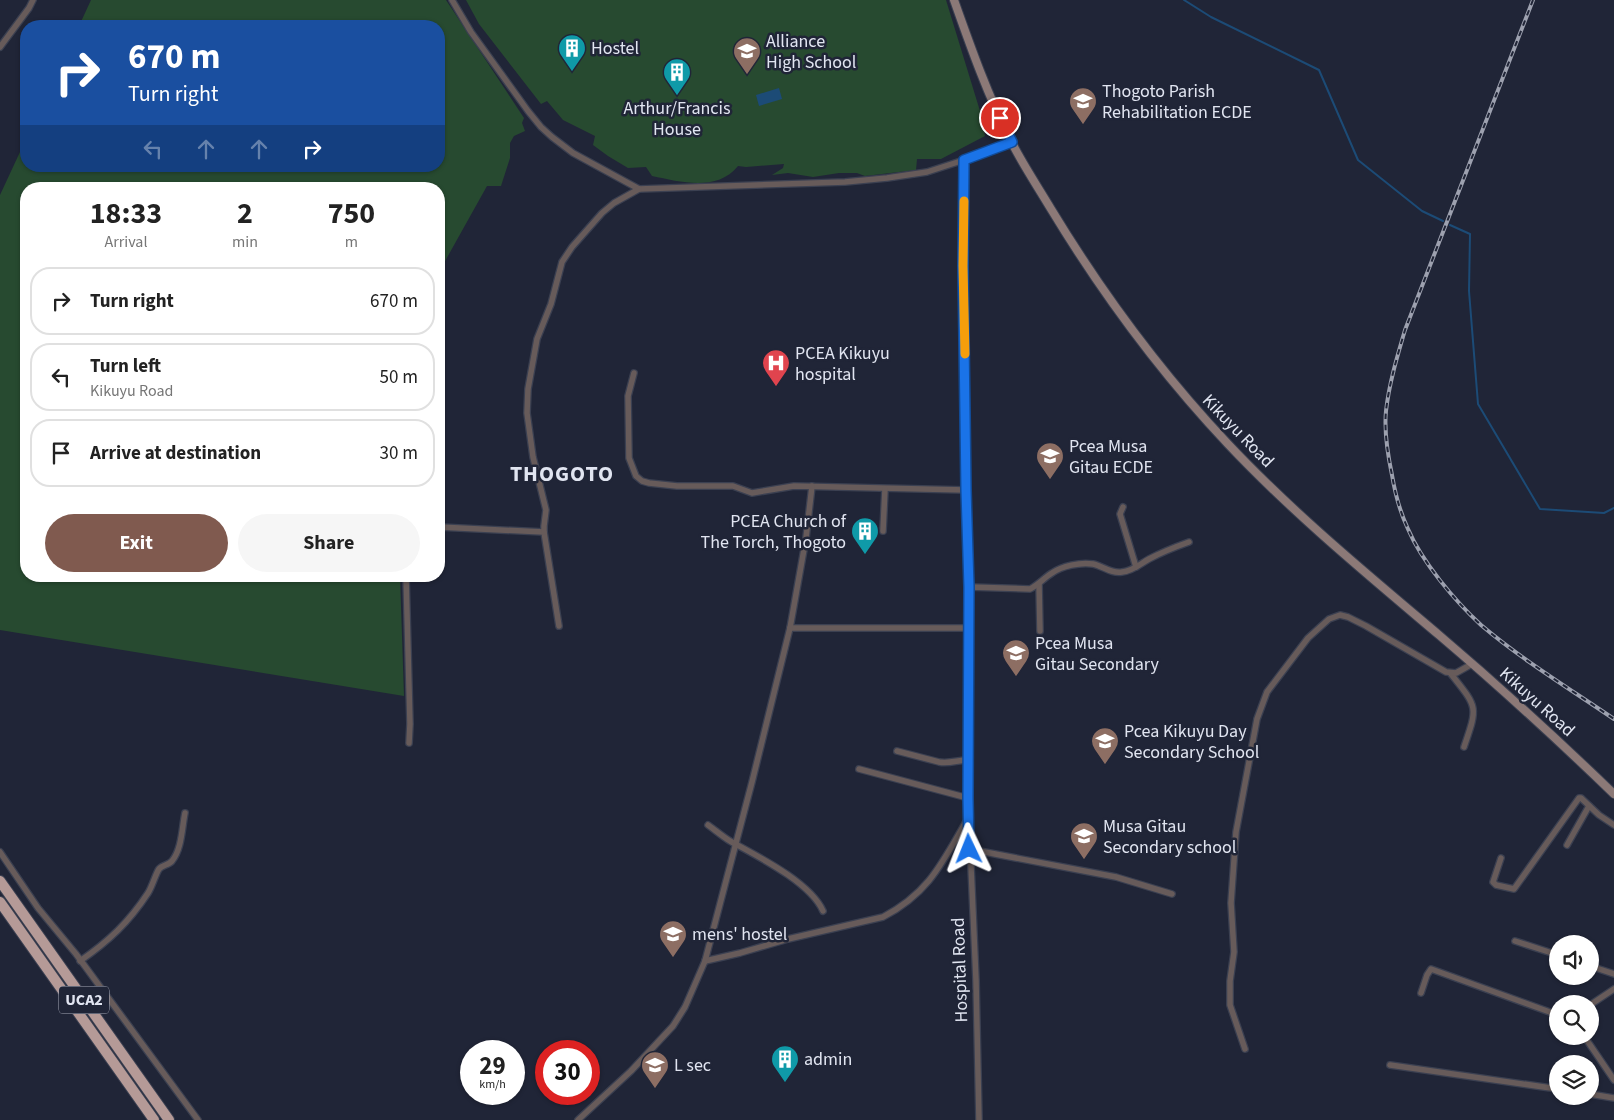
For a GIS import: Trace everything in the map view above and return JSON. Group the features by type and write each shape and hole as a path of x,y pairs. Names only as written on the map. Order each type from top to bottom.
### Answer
{"highway":[{"name":"UCA2","path":"0,881 169,1120"},
{"name":"UCA2","path":"0,902 154,1120"}],"main road":[{"name":"Kikuyu Road","path":"954,0 969,44 1012,142 1069,239 1111,300 1196,409 1230,446 1281,496 1373,580 1472,664 1614,794"}],"street":[{"path":"20,20 33,0"},
{"path":"452,0 471,32 541,127 573,153 639,188"},
{"path":"0,47 20,20"},
{"path":"559,626 544,532 546,510 533,457 527,413 528,389 537,338 551,304 562,262 572,247 602,213 614,203 639,188 845,182 887,178 927,172 1012,142"},
{"name":"Hospital Road","path":"964,160 963,266 969,587 968,818 976,980 979,1120"},
{"path":"634,373 628,396 629,458 636,476 649,483 677,486 733,486 752,493 782,487 812,486 966,490"},
{"path":"578,1120 631,1071 673,1026 685,1007 705,961 790,628 806,538 812,486"},
{"path":"883,531 885,489"},
{"path":"1123,508 1120,514 1127,531 1136,568"},
{"path":"445,526 544,532"},
{"path":"969,587 1030,589 1052,573 1084,564 1101,566 1114,572 1121,572 1136,568 1150,558 1188,542"},
{"path":"406,582 410,724 408,743"},
{"path":"1039,584 1040,631"},
{"path":"1244,1049 1230,1005 1230,981 1234,952 1230,903 1236,832 1257,719 1268,692 1308,638 1329,619 1340,615 1348,617 1451,674 1473,704 1473,719 1464,747"},
{"path":"790,628 969,628"},
{"path":"1451,674 1461,671 1472,664"},
{"path":"897,751 945,763 968,760"},
{"path":"858,768 968,798"},
{"path":"1501,858 1493,882 1496,885 1514,889 1577,799 1581,798 1614,825"},
{"path":"1568,845 1589,806"},
{"path":"80,961 126,924 149,892 158,870 173,860 178,851 184,812"},
{"path":"705,961 883,917 918,894 928,884 968,818"},
{"path":"708,825 782,871 813,896 820,904 822,911"},
{"path":"969,849 1116,877 1172,894"},
{"path":"0,852 38,908 80,961 198,1120"},
{"path":"1515,941 1549,952"},
{"path":"1421,993 1427,975 1432,969 1549,1012"},
{"path":"1599,969 1614,974"},
{"path":"1599,999 1614,989"},
{"path":"1590,1045 1614,1080"},
{"path":"1390,1065 1549,1088"},
{"path":"1599,1096 1614,1098"}],"green space":[{"path":"91,0 446,0 524,118 522,123 525,131 514,136 510,143 510,158 501,186 487,186 445,261 445,182 20,182 20,582 400,582 404,696 0,630 0,195 20,152 20,172 445,172 445,20 82,20"},
{"name":"Alliance High School","path":"466,0 946,0 980,111 985,136 941,159 917,159 916,170 865,176 857,173 839,173 813,177 788,173 772,175 783,168 784,164 738,166 720,179 698,183 652,176 646,167 628,168 608,156 593,145 595,136 563,120 547,101 541,104 479,24"}],"water":[{"path":"779,88 782,99 759,106 756,95"}],"waterway":[{"path":"1184,0 1211,17 1319,70 1358,160 1422,211 1443,221"},
{"path":"1450,225 1470,234 1469,291 1478,404 1540,509 1604,513 1614,508"}],"railway":[{"path":"1533,0 1405,330 1387,401 1387,443 1395,489 1405,523 1430,568 1450,593 1496,638 1614,719"}],"slow traffic":[{"path":"964,201 965,354"}],"place":[{"name":"Hostel","path":"572,72"},
{"name":"Alliance High School","path":"747,75"},
{"name":"Arthur/Francis House","path":"677,96"},
{"name":"Thogoto Parish Rehabilitation ECDE","path":"1083,125"},
{"name":"PCEA Kikuyu hospital","path":"776,387"},
{"name":"Pcea Musa Gitau ECDE","path":"1050,480"},
{"name":"PCEA Church of The Torch, Thogoto","path":"865,555"},
{"name":"Pcea Musa Gitau Secondary","path":"1016,677"},
{"name":"Pcea Kikuyu Day Secondary School","path":"1105,765"},
{"name":"Musa Gitau Secondary school","path":"1084,860"},
{"name":"mens' hostel","path":"673,958"},
{"name":"admin","path":"785,1083"},
{"name":"L sec","path":"655,1089"}],"district":[{"name":"THOGOTO","path":"562,474"}],"route":[{"path":"969,849 969,587 965,439 964,160 1012,142 1000,118"}]}
